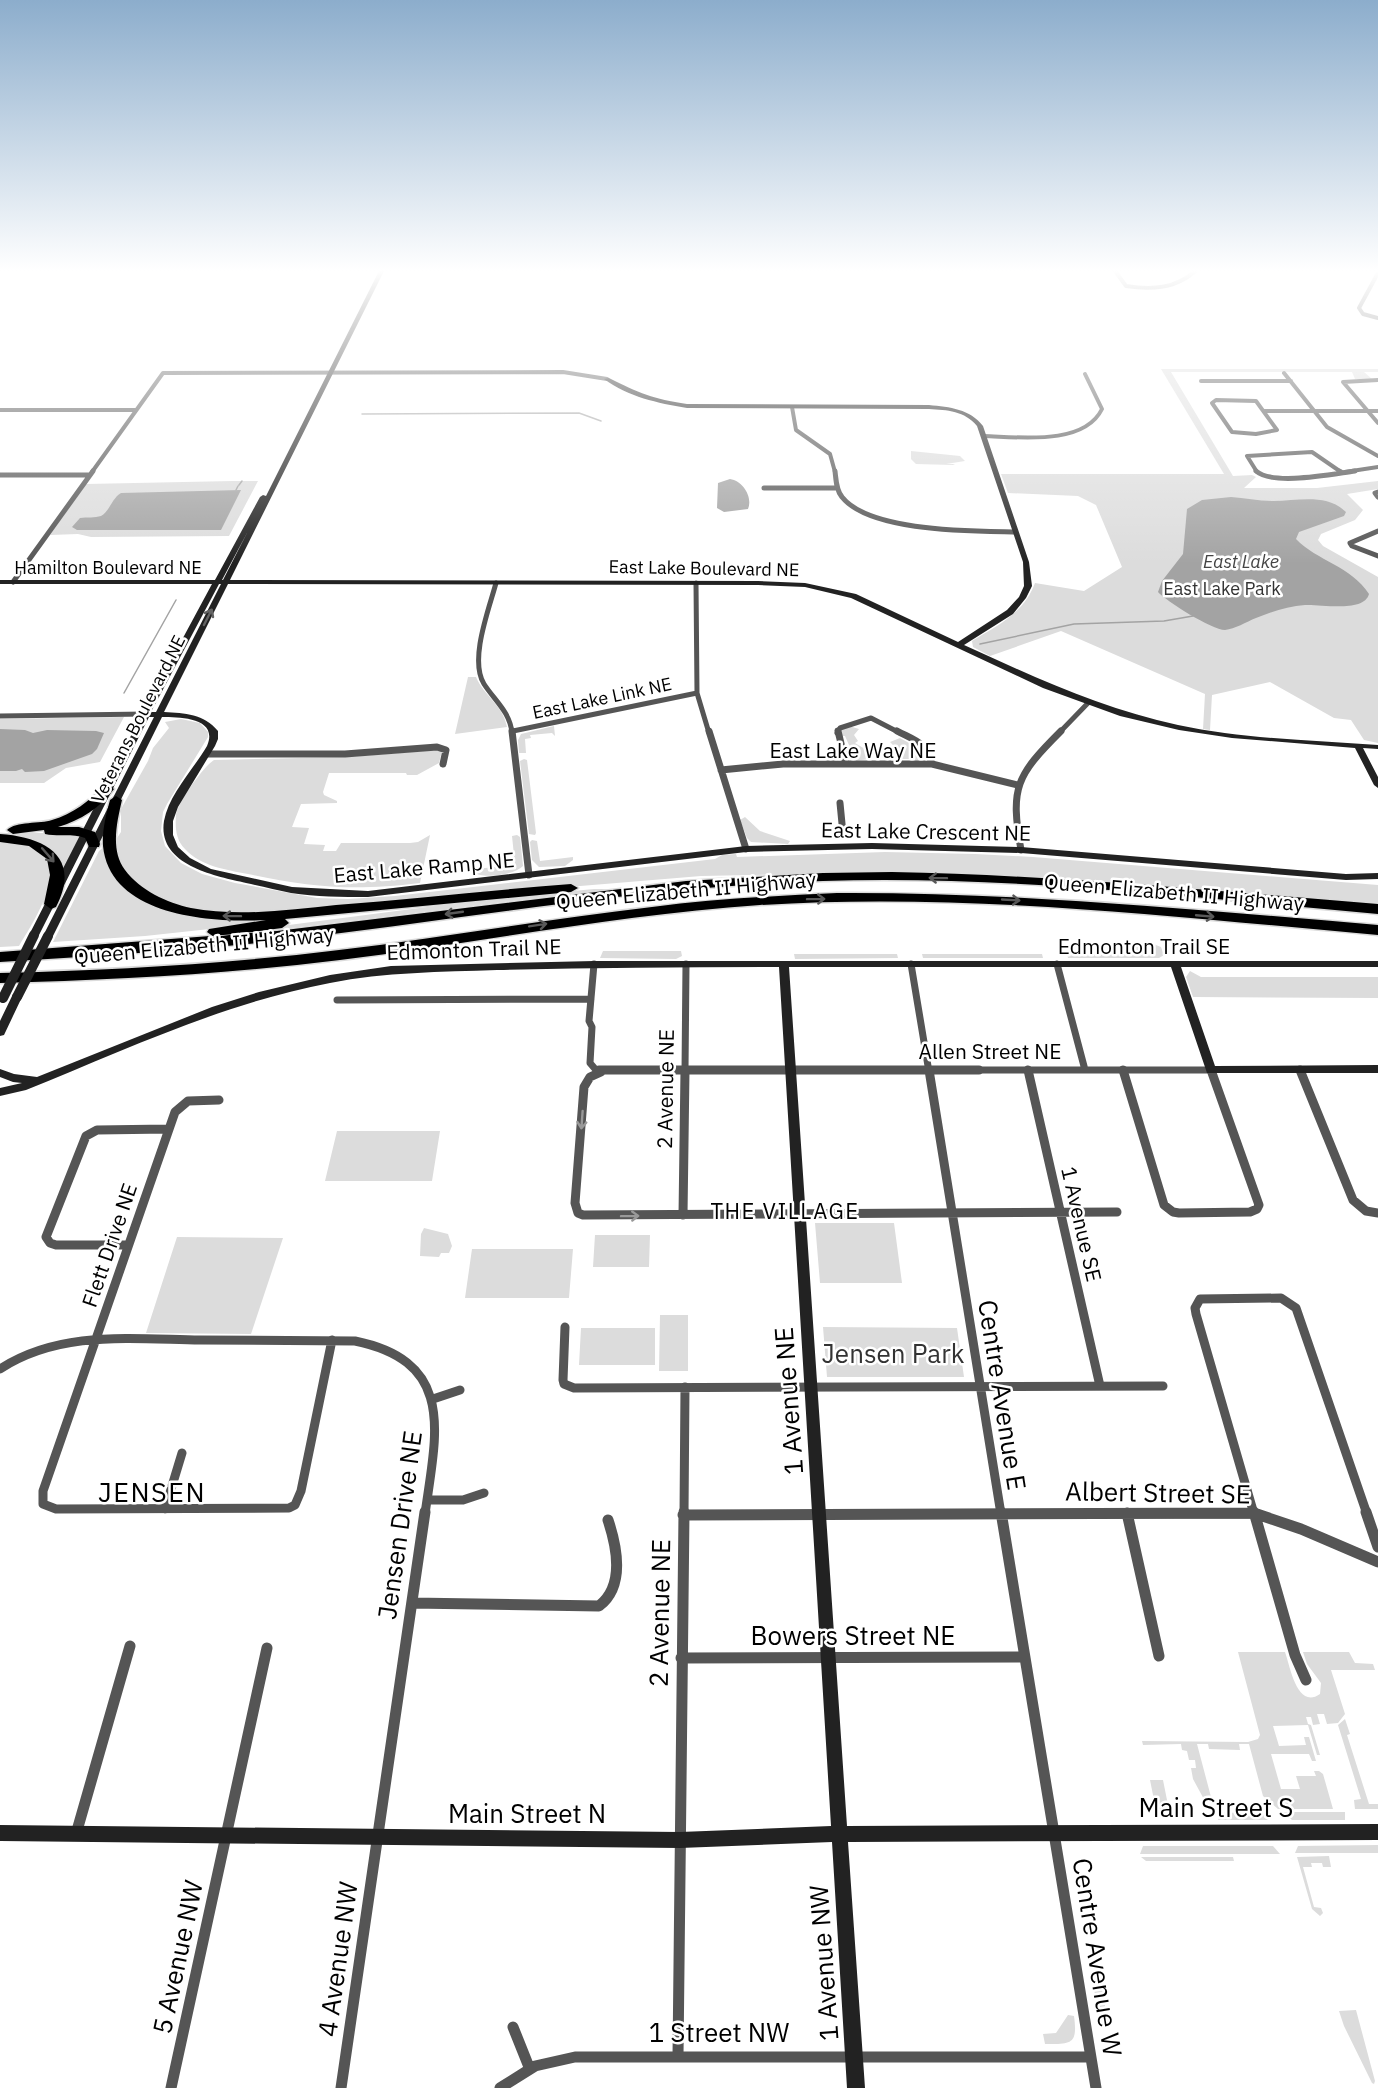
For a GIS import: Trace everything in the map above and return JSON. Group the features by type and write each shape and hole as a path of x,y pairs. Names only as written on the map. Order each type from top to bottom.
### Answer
{"highway":[{"path":"7,830 44,827 72,819 112,795"},
{"path":"112,795 109,836 113,860 120,873 131,885 147,896 173,908 199,914 230,917 667,880 804,878"},
{"path":"7,830 91,838"},
{"path":"0,838 30,842 51,856 56,866 57,880 51,904"},
{"name":"Queen Elizabeth II Highway","path":"0,957 206,943 677,885 804,878 997,880 1378,909"},
{"name":"Queen Elizabeth II Highway","path":"0,978 161,973 344,954 644,911 765,900 869,897 1034,901 1378,930"},
{"path":"0,949 103,943 225,931 416,903"},
{"path":"1,996 97,983 274,968 344,954"}],"street":[{"name":"Veterans Boulevard NE","path":"0,1032 48,936 146,714 171,666 225,582 243,531 307,422 334,368"},
{"path":"13,582 163,373 563,372 607,379 640,396 697,407 942,408 972,417 979,423 984,436 1028,574 1025,595 1010,612 958,645"},
{"path":"1284,373 1331,430 1378,456"},
{"path":"984,436 1060,435 1079,431 1094,424 1099,419 1102,409 1085,374"},
{"path":"1378,380 1343,382 1378,423"},
{"path":"1201,381 1290,381"},
{"path":"1264,411 1277,431 1236,434 1230,431 1212,402 1216,400 1254,400 1264,411 1378,411"},
{"path":"792,407 796,430 827,451 832,457 839,495 850,506 881,519 951,530 1015,532"},
{"path":"0,410 135,410"},
{"path":"1341,472 1312,452 1247,456 1257,473 1263,476 1301,476 1341,472 1378,467"},
{"path":"0,475 89,475"},
{"path":"764,488 837,488"},
{"path":"1378,492 1375,494 1378,497"},
{"path":"1378,531 1350,543 1352,546 1378,556"},
{"name":"Veterans Boulevard NE","path":"112,795 159,715 213,598 216,582 228,569"},
{"path":"185,582 207,578 228,569 247,583"},
{"name":"Hamilton Boulevard NE","path":"0,582 216,582"},
{"path":"185,582 205,588 213,598 233,587 247,583"},
{"name":"East Lake Boulevard NE","path":"216,582 778,583 831,590 861,600 1046,686 1089,703 1148,721 1206,732 1378,747"},
{"path":"496,583 479,657 479,671 488,690 504,707 513,731 529,875"},
{"path":"696,583 697,693 746,849"},
{"path":"159,715 157,711 171,666"},
{"name":"East Lake Link NE","path":"513,731 697,693"},
{"path":"1021,850 1016,799 1018,784 1034,761 1089,703"},
{"path":"0,716 146,714"},
{"name":"East Lake Ramp NE","path":"146,714 194,717 210,725 215,736 207,754 172,806 167,831 177,851 192,864 207,871 292,890 344,894 386,892 746,849"},
{"path":"846,764 837,734 838,729 864,718 871,718 922,744 932,764"},
{"path":"1358,746 1378,785"},
{"path":"207,754 345,754 437,747 446,750 443,764"},
{"name":"East Lake Way NE","path":"721,770 783,764 932,764 1018,784"},
{"path":"840,803 843,834"},
{"name":"Veterans Boulevard NE","path":"1,996 51,904 91,838"},
{"name":"East Lake Crescent NE","path":"746,849 872,846 1021,850 1346,876 1378,876"},
{"path":"1057,963 1085,1070"},
{"path":"594,964 589,1021 592,1027 590,1063 596,1070 603,1071"},
{"name":"Edmonton Trail NE","path":"0,1092 22,1087 216,1010 286,988 330,979 424,968 594,964 911,964"},
{"name":"2 Avenue NE","path":"683,1215 686,964"},
{"name":"1 Avenue NE","path":"784,964 840,1834"},
{"name":"Edmonton Trail SE","path":"911,964 1378,964"},
{"name":"Centre Avenue E","path":"911,964 1054,1834"},
{"path":"1123,1070 1164,1205 1173,1212 1179,1213 1250,1212 1257,1209 1258,1205 1175,964"},
{"path":"337,1000 591,999"},
{"name":"Allen Street NE","path":"603,1071 1378,1069"},
{"name":"1 Avenue SE","path":"1028,1070 1100,1386"},
{"path":"1300,1070 1353,1200 1366,1211 1378,1213"},
{"path":"603,1071 590,1077 584,1087 575,1203 578,1213 589,1216 1117,1212"},
{"path":"0,1073 13,1078 33,1079"},
{"name":"Edmonton Trail NE","path":"0,1084 56,1074"},
{"path":"0,1098 22,1087"},
{"name":"Flett Drive NE","path":"0,1369 24,1355 54,1344 95,1339 175,1112 183,1103 193,1100 219,1100"},
{"path":"128,1245 56,1245 50,1243 46,1237 86,1136 97,1130 168,1129"},
{"path":"1306,1680 1295,1655 1196,1314 1197,1303 1206,1297 1281,1298 1296,1308 1378,1547"},
{"path":"565,1328 563,1380 568,1387 1163,1386"},
{"path":"95,1339 43,1491 43,1504 56,1509 282,1510 295,1504 301,1491 332,1340"},
{"name":"Jensen Drive NE","path":"95,1339 332,1340 373,1343 400,1356 413,1366 433,1398 436,1435 377,1837"},
{"name":"2 Avenue NE","path":"678,2056 685,1387"},
{"path":"433,1398 460,1390"},
{"path":"165,1509 182,1453"},
{"path":"427,1500 463,1500 484,1493"},
{"path":"1127,1513 1159,1656"},
{"name":"Albert Street SE","path":"683,1515 1254,1513 1304,1528 1378,1562"},
{"path":"412,1603 599,1606 611,1597 615,1586 615,1543 608,1520"},
{"path":"76,1834 130,1646"},
{"name":"5 Avenue NW","path":"171,2088 267,1648"},
{"name":"Bowers Street NE","path":"681,1658 1025,1657"},
{"name":"Main Street S","path":"1054,1834 1378,1832"},
{"name":"Main Street N","path":"0,1833 680,1840 840,1834 1054,1834"},
{"name":"1 Avenue NW","path":"840,1834 856,2088"},
{"name":"Centre Avenue W","path":"1054,1834 1096,2088"},
{"name":"4 Avenue NW","path":"341,2088 377,1837"},
{"path":"513,2027 529,2067"},
{"name":"1 Street NW","path":"500,2088 529,2067 547,2061 575,2057 1090,2057"}],"green space":[{"name":"East Lake Park","path":"1161,369 1378,369 1378,372 1364,372 1372,379 1355,379 1352,372 1171,372 1233,476 1252,475 1256,477 1244,488 1317,488 1378,481 1378,489 1347,494 1363,510 1355,520 1321,534 1318,540 1323,546 1378,577 1378,743 1364,740 1351,720 1334,718 1270,682 1212,695 1210,730 1203,729 1205,694 1061,631 990,656 973,647 972,641 1000,624 1017,610 1035,583 1084,591 1122,567 1096,505 1078,496 1008,493 1001,474 1224,474"},
{"path":"911,451 960,456 965,461 946,464 955,464 953,465 916,464 911,459"},
{"path":"258,481 229,536 50,535 86,484"},
{"path":"468,677 476,677 502,713 507,727 455,734"},
{"path":"124,717 100,762 66,768 44,783 0,783 0,719"},
{"path":"181,719 200,723 208,732 208,737 163,812 161,831 165,846 181,863 202,874 235,883 317,898 395,896 715,859 722,855 736,854 737,857 885,852 1033,857 1378,885 1378,903 1016,876 913,872 701,876 283,911 205,911 179,906 156,898 136,885 121,866 113,844 121,832 121,809 153,748 169,728 165,722"},
{"path":"554,726 555,736 552,733 530,735 531,738 525,739 526,753 519,753 518,740 521,734"},
{"path":"849,726 859,729 854,735 858,741 855,743 865,749 870,759 854,761 849,757 853,754 845,736 842,736 841,729"},
{"path":"900,738 909,743 917,743 926,759 916,761 888,759 883,751 895,747 890,742"},
{"path":"442,751 439,763 417,775 329,773 323,792 337,803 301,804 292,827 309,828 304,844 325,845 323,851 336,851 341,843 410,843 418,842 430,835 420,883 374,887 333,887 271,879 223,869 198,860 191,855 178,838 176,815 181,802 204,769 214,760 348,757"},
{"path":"527,760 535,835 529,834 520,761"},
{"path":"745,817 760,831 790,841 788,844 751,842 740,820"},
{"path":"0,833 66,833 80,838 62,873 52,853 46,847 31,840 0,836"},
{"path":"512,836 520,837 523,866 514,872 501,875 476,874 475,869 515,865"},
{"path":"0,841 14,842 37,849 46,858 50,869 49,882 39,911 19,946 0,947"},
{"path":"537,841 540,861 573,857 573,860 565,866 539,867 532,860 530,842"},
{"path":"105,846 111,866 169,910 280,917 274,922 145,936 53,942 99,851"},
{"path":"610,889 234,935 234,932 489,899"},
{"path":"1148,942 1161,947 1164,955 1159,958 1068,958 1067,954 1118,954"},
{"path":"603,951 681,951 682,956 676,959 600,958"},
{"path":"794,954 897,954 898,958 795,959"},
{"path":"922,954 1042,954 1043,958 923,958"},
{"path":"1190,971 1201,977 1378,977 1378,998 1193,997 1186,977"},
{"path":"337,1131 440,1131 432,1181 325,1181"},
{"path":"815,1223 894,1223 902,1283 820,1283"},
{"path":"424,1228 448,1234 452,1246 449,1253 441,1253 439,1257 420,1256 421,1234"},
{"path":"595,1235 650,1235 649,1267 593,1267"},
{"path":"177,1237 283,1238 251,1334 146,1333"},
{"path":"472,1249 573,1249 569,1298 465,1298"},
{"path":"660,1315 688,1315 688,1371 659,1371"},
{"name":"Jensen Park","path":"823,1327 957,1328 964,1377 827,1377"},
{"path":"581,1328 655,1328 655,1365 579,1365"},
{"path":"1238,1652 1285,1652 1292,1676 1300,1691 1312,1697 1320,1694 1321,1683 1307,1664 1303,1652 1349,1652 1355,1663 1373,1664 1375,1670 1331,1670 1345,1714 1338,1723 1327,1724 1324,1714 1317,1714 1320,1724 1313,1725 1311,1717 1306,1717 1308,1724 1311,1725 1320,1755 1317,1755 1308,1725 1273,1726 1279,1746 1306,1745 1304,1737 1309,1737 1316,1761 1312,1761 1309,1754 1271,1754 1281,1789 1300,1789 1296,1776 1316,1776 1314,1771 1319,1771 1323,1774 1333,1809 1278,1809 1263,1796 1249,1744 1239,1744 1240,1750 1209,1749 1208,1744 1197,1744 1211,1797 1206,1803 1193,1779 1191,1768 1196,1768 1195,1760 1189,1760 1187,1751 1182,1750 1181,1744 1143,1745 1142,1741 1248,1742 1258,1739 1260,1735"},
{"path":"1345,1719 1350,1734 1347,1735 1369,1804 1378,1804 1378,1809 1355,1809 1354,1800 1361,1799 1338,1725"},
{"path":"1150,1780 1163,1780 1169,1810 1156,1810"},
{"path":"1261,1812 1268,1820 1218,1820 1221,1813"},
{"path":"1283,1812 1345,1812 1345,1820 1292,1820"},
{"path":"1378,1845 1378,1853 1295,1853 1298,1846"},
{"path":"1143,1846 1273,1846 1280,1854 1140,1854"},
{"path":"1329,1856 1331,1867 1323,1867 1322,1863 1311,1863 1312,1867 1303,1867 1314,1907 1321,1908 1323,1913 1320,1916 1312,1909 1297,1857"},
{"path":"1141,1857 1233,1857 1234,1861 1146,1861"},
{"path":"1094,1989 1102,1989 1109,2028 1101,2028"},
{"path":"1356,2010 1374,2084 1344,2026 1339,2011"},
{"path":"1068,2015 1074,2016 1075,2033 1071,2041 1061,2044 1045,2044 1043,2034 1056,2033"}],"water":[{"path":"730,479 735,480 746,490 749,500 748,509 724,512 717,508 718,483"},
{"path":"241,490 221,530 77,530 72,527 80,518 101,516 121,493"},
{"name":"East Lake","path":"1231,497 1268,501 1321,500 1330,502 1346,512 1344,516 1299,532 1296,539 1304,547 1344,570 1362,584 1369,594 1365,600 1351,606 1292,607 1225,630 1200,620 1163,596 1158,592 1162,581 1183,554 1187,509 1202,500"},
{"path":"0,729 25,730 33,733 47,730 104,733 97,749 92,754 44,771 25,772 22,769 0,771"}],"waterway":[{"path":"362,414 579,413 601,421"},
{"path":"239,485 242,481"},
{"path":"236,490 238,486"},
{"path":"124,693 176,600"},
{"path":"980,644 1074,624 1164,621 1193,616"}],"district":[{"name":"THE VILLAGE","path":"785,1210"},
{"name":"JENSEN","path":"152,1491"}]}
